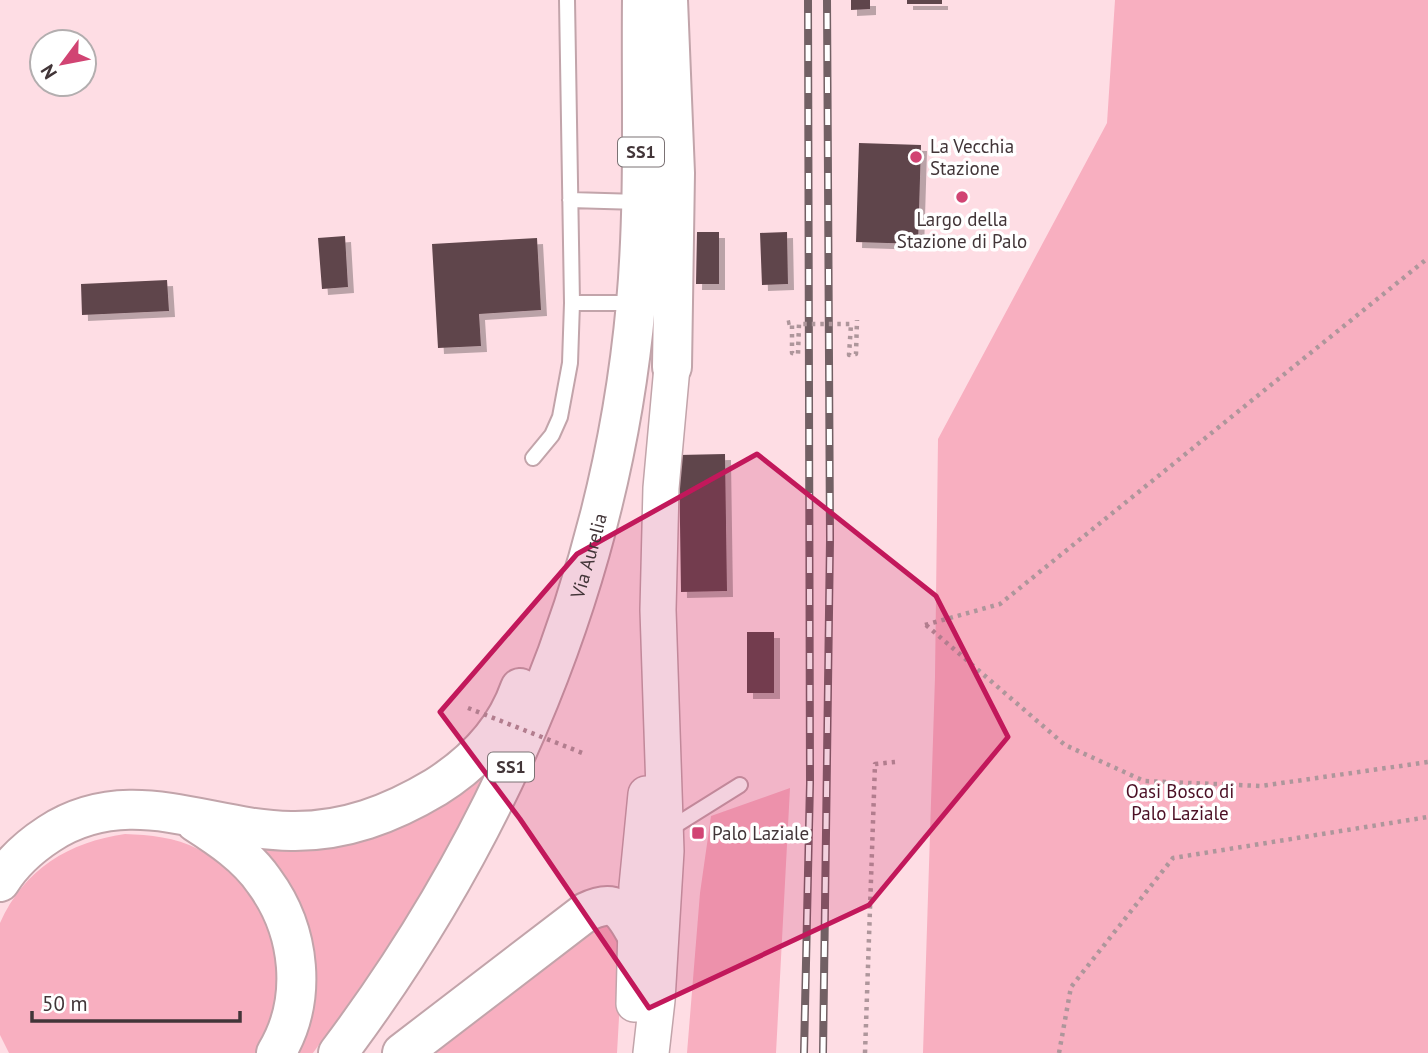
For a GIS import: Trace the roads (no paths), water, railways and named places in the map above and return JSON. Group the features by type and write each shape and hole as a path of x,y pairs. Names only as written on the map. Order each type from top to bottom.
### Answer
{"main road":[{"name":"Via Aurelia","path":"338,1053 424,926 492,811 556,661 583,579 614,449 636,303 641,202 642,0"},
{"path":"668,0 675,173 671,367"},
{"path":"0,881 27,850 58,828 82,818 139,808 254,828 331,829 373,818 416,799 450,778 477,756 501,729 518,694 574,533 614,449"},
{"path":"181,814 220,838 256,871 285,920 294,951 296,986 290,1021 275,1053"},
{"path":"402,1053 586,912 608,905 619,909 636,934"}],"street":[{"path":"628,1053 635,992 636,934 665,756 660,690 659,538 671,367"},
{"path":"651,1053 657,1000 654,836"}],"lane":[{"path":"533,458 552,435 560,417 570,363 572,303 566,0"},
{"path":"570,200 641,202"},
{"path":"572,303 636,303"},
{"path":"654,836 740,785"}],"railway":[{"path":"804,1053 810,783 808,0"},
{"path":"823,1053 830,539 827,0"}],"place":[{"name":"La Vecchia Stazione","path":"916,157"},
{"name":"Largo della Stazione di Palo","path":"962,197"},
{"name":"Palo Laziale","path":"698,833"}],"park label":[{"name":"Oasi Bosco di Palo Laziale","path":"1180,802"}]}
